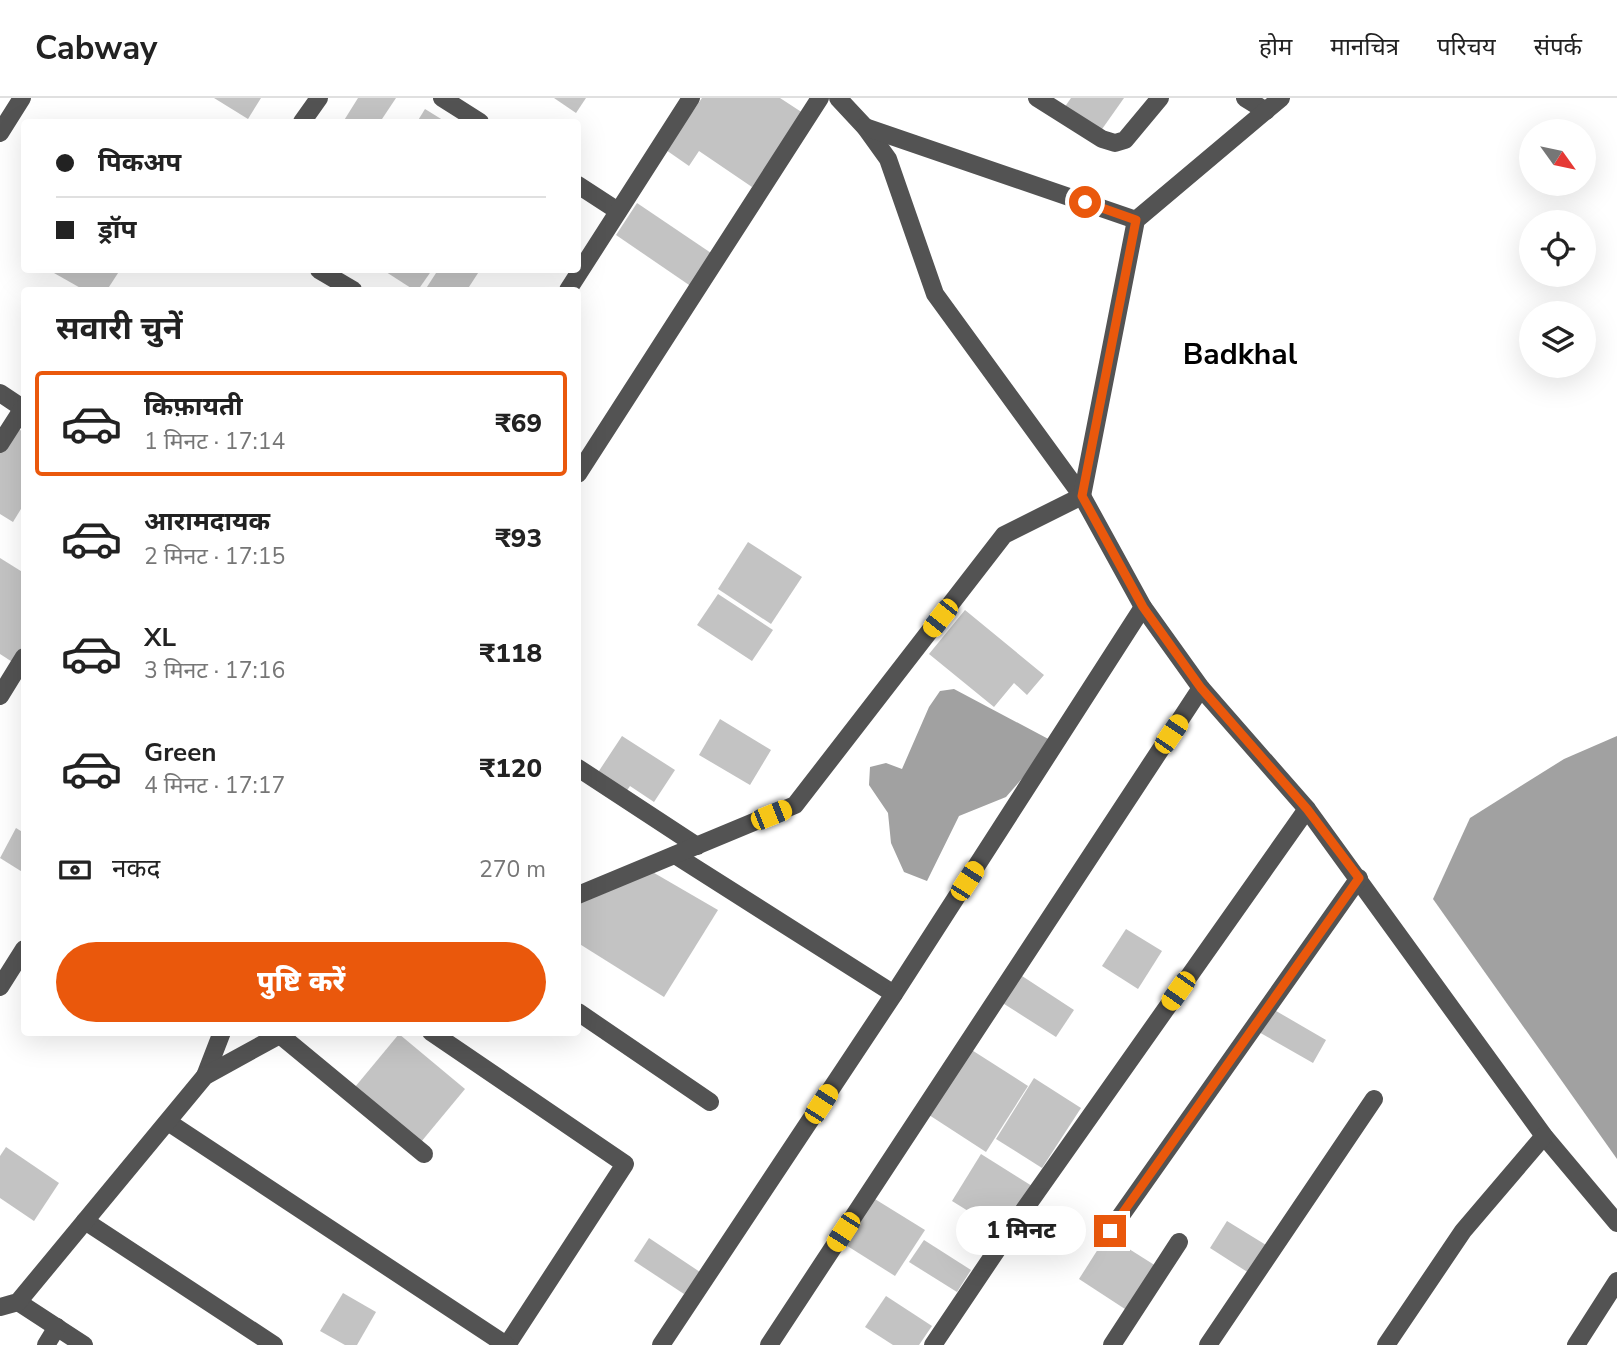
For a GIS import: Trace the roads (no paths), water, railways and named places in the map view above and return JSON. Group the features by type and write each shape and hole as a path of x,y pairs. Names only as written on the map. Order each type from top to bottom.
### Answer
{"street":[{"path":"0,133 22,98"},
{"path":"304,119 318,98"},
{"path":"442,98 475,119"},
{"path":"581,269 691,98"},
{"path":"581,469 820,98"},
{"path":"838,98 865,127 888,159 935,294 1082,496 1143,607 1201,688 1307,809 1544,1136 1617,1223"},
{"path":"1037,98 1102,139 1115,143 1125,140 1160,98"},
{"path":"1245,98 1266,111"},
{"path":"1082,496 1136,220 1282,98"},
{"path":"865,127 1136,220"},
{"path":"581,187 618,211"},
{"path":"324,273 348,287"},
{"path":"0,393 21,407"},
{"path":"0,444 21,413"},
{"path":"581,894 795,805 1004,535 1082,496"},
{"path":"661,1345 894,995 1143,607"},
{"path":"0,695 21,662"},
{"path":"769,1345 1201,688"},
{"path":"581,770 697,845"},
{"path":"933,1345 1017,1220 1307,809"},
{"path":"675,855 894,995"},
{"path":"1110,1231 1359,878"},
{"path":"0,987 21,954"},
{"path":"581,1014 710,1102"},
{"path":"0,1307 18,1302 168,1122 205,1076 220,1036"},
{"path":"205,1076 279,1036"},
{"path":"285,1036 424,1154"},
{"path":"168,1122 507,1345 625,1164 437,1036"},
{"path":"1208,1345 1374,1099"},
{"path":"1386,1345 1462,1231 1544,1136"},
{"path":"85,1222 274,1345"},
{"path":"1112,1345 1179,1242"},
{"path":"1576,1345 1617,1282"},
{"path":"18,1302 84,1345"},
{"path":"46,1345 57,1327"}],"district":[{"name":"Badkhal","path":"1240,354"}]}
